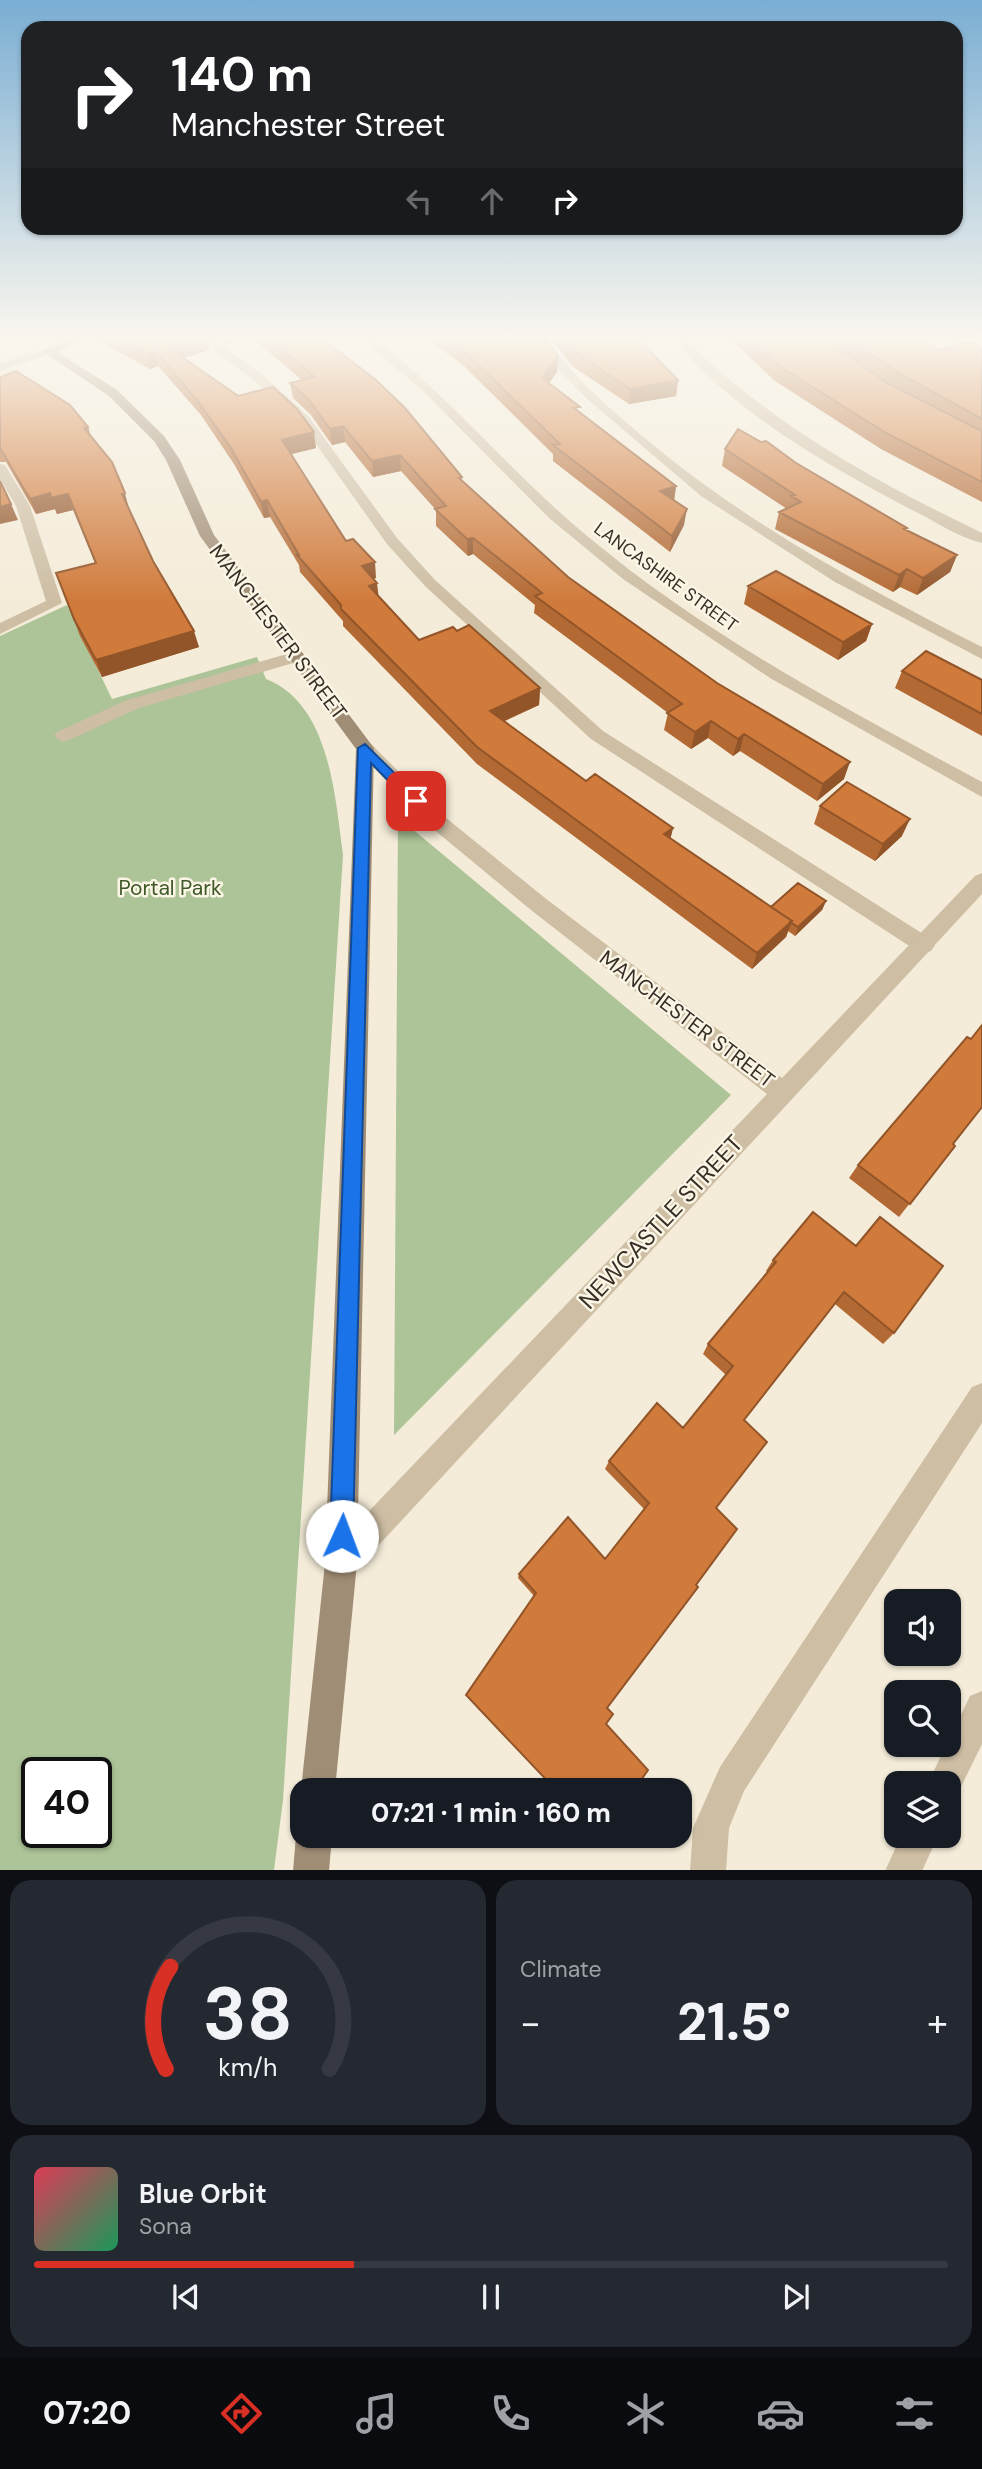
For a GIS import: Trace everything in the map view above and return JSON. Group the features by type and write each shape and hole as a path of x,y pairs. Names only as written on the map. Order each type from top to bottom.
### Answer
{"street":[{"name":"MANCHESTER STREET","path":"147,427 173,460 207,536 294,657 365,748 433,818 527,896 783,1093"},
{"path":"310,427 362,502 422,575 597,735 924,945"},
{"name":"LANCASHIRE STREET","path":"469,427 548,510 670,608 771,674 982,790"},
{"path":"626,427 694,486 798,556 867,596 982,654"},
{"path":"782,427 906,502 982,539"},
{"path":"0,468 23,506 54,603 0,629"},
{"path":"63,736 133,704 294,657"},
{"path":"319,1778 341,1563 365,748"},
{"name":"NEWCASTLE STREET","path":"341,1563 982,881"},
{"path":"708,1870 711,1828 732,1780 982,1397"},
{"path":"951,1771 982,1708"},
{"path":"311,1870 313,1848"},
{"path":"903,1870 914,1848"}],"green space":[{"name":"Portal Park","path":"67,605 112,699 257,657 266,679 287,691 304,709 316,730 326,754 332,780 343,855 283,1800 274,1870 0,1870 0,636"},
{"path":"398,817 731,1095 394,1435"}],"building":[{"path":"0,427 87,427 84,428 112,462 125,493 122,494 153,561 194,631 96,660 74,619 56,573 96,563 68,494 51,498 50,493 30,499 0,448"},
{"path":"216,427 311,427 314,432 282,440 346,541 353,539 375,562 362,566 377,583 369,586 419,640 453,627 457,631 469,625 540,688 490,711 586,781 595,774 673,828 664,834 792,921 757,953 477,747 341,609 341,605 297,555 267,500 261,502"},
{"path":"344,427 421,427 462,477 459,478 568,577 717,683 850,762 823,784 744,734 738,739 711,721 695,732 667,713 682,704 535,596 542,593 473,538 467,539 435,509 446,506 400,455 372,461"},
{"path":"543,427 599,427 676,486 660,491 687,509 672,536 553,445 560,444"},
{"path":"877,427 975,427 982,431 982,482"},
{"path":"738,429 761,442 766,441 796,463 907,528 904,529 957,555 923,578 907,569 899,575 779,512 801,502 791,496 795,495 725,449"},
{"path":"0,481 11,504 0,507"},
{"path":"776,571 872,624 843,642 748,586"},
{"path":"926,651 982,680 982,714 902,671"},
{"path":"847,782 910,819 883,844 820,806"},
{"path":"798,883 826,901 798,927 771,907"},
{"path":"982,1025 982,1107 910,1204 858,1165 967,1037 971,1039"},
{"path":"813,1212 856,1246 880,1217 943,1266 894,1333 844,1292 744,1420 767,1442 716,1508 737,1529 696,1585 698,1587 607,1708 613,1714 606,1724 648,1770 642,1778 545,1778 466,1695 536,1593 519,1574 568,1517 605,1559 649,1503 609,1461 657,1403 683,1428 733,1366 708,1344 776,1262 773,1260"}],"route":[{"path":"342,1536 365,748 416,801"}]}
